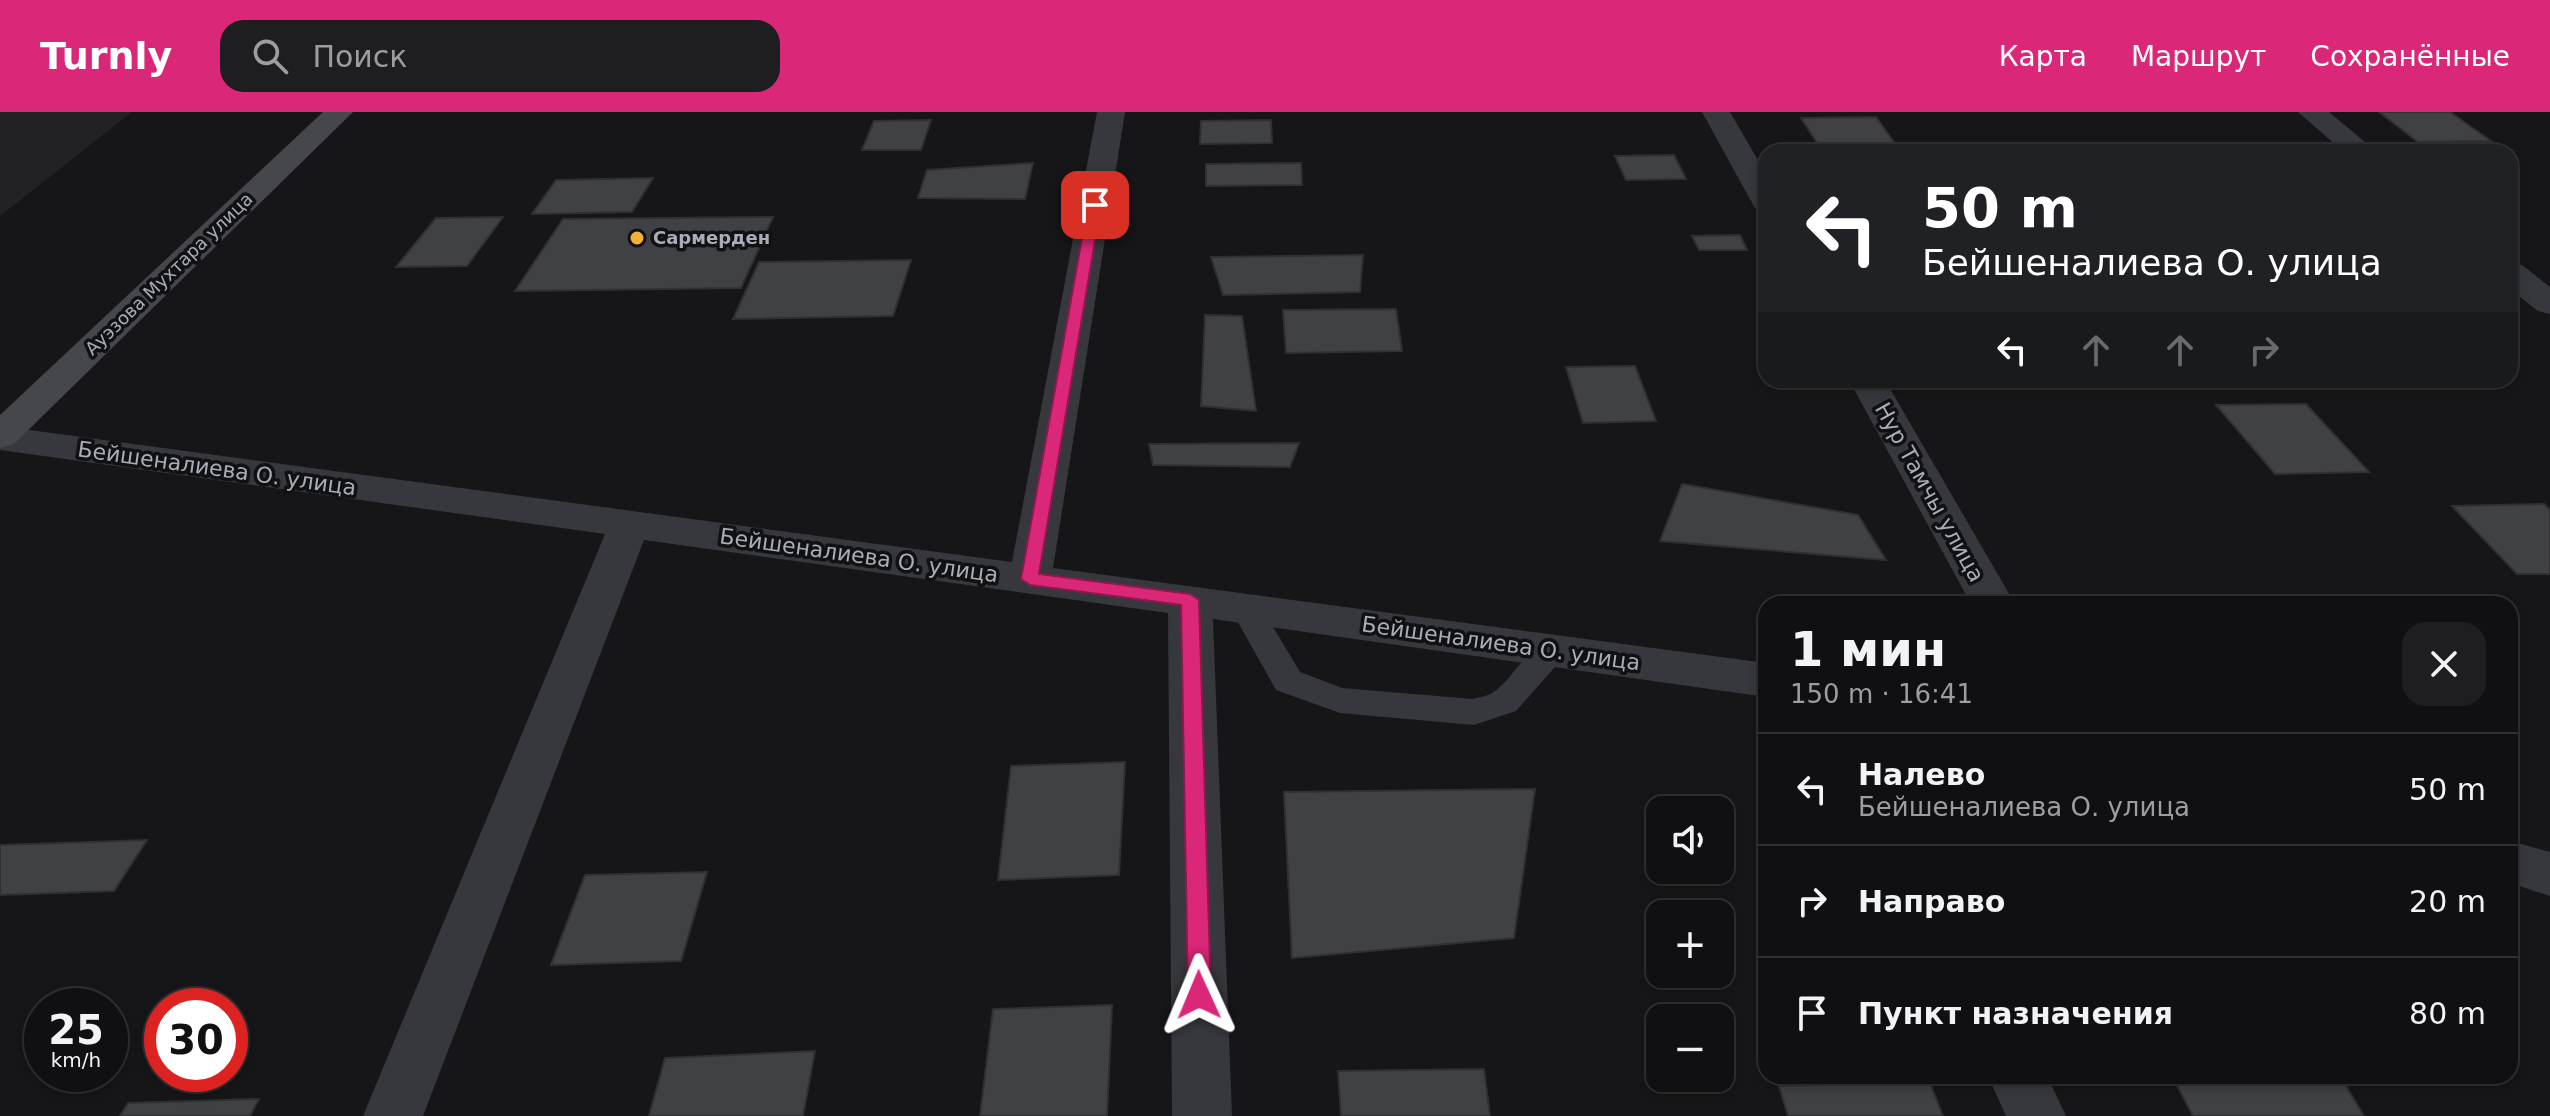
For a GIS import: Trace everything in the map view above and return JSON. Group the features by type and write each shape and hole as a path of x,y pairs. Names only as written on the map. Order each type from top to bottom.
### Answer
{"main road":[{"name":"Ауэзова Мухтара улица","path":"0,437 339,112"}],"street":[{"path":"1030,579 1111,112"},
{"path":"1716,112 1758,187"},
{"path":"2312,112 2352,144"},
{"path":"2518,278 2550,304"},
{"name":"Нур Тамчы улица","path":"1872,388 1988,596"},
{"name":"Бейшеналиева О. улица","path":"0,437 1758,679"},
{"path":"393,1116 630,524"},
{"path":"1190,600 1202,1116"},
{"path":"2518,864 2550,874"},
{"path":"2021,1084 2036,1116"}],"lane":[{"path":"1246,608 1288,681 1340,700 1474,712 1504,702 1553,651"}],"shaded area":[{"path":"0,112 132,112 0,216"}],"building":[{"path":"2379,112 2450,112 2491,141 2418,142"},
{"path":"1876,117 1895,144 1818,144 1801,118"},
{"path":"931,120 921,150 862,150 874,121"},
{"path":"1271,120 1272,143 1200,144 1201,121"},
{"path":"1674,155 1686,179 1626,180 1615,156"},
{"path":"1033,163 1025,199 918,198 927,170"},
{"path":"1301,163 1302,185 1206,186 1206,164"},
{"path":"653,178 632,212 532,214 556,180"},
{"path":"503,217 467,266 396,267 436,218"},
{"path":"773,217 741,288 515,291 563,219"},
{"path":"1740,235 1747,250 1699,250 1692,236"},
{"path":"1363,255 1360,292 1223,295 1211,257"},
{"path":"911,260 893,316 733,319 759,262"},
{"path":"1396,309 1402,351 1286,353 1283,310"},
{"path":"1205,315 1242,316 1256,411 1201,406"},
{"path":"1635,366 1656,421 1583,423 1566,367"},
{"path":"2306,404 2369,472 2275,474 2216,405"},
{"path":"1299,443 1290,467 1153,465 1149,444"},
{"path":"1682,484 1858,515 1886,560 1660,541"},
{"path":"2544,504 2550,510 2550,574 2517,574 2452,506"},
{"path":"1125,762 1119,875 998,880 1011,766"},
{"path":"1535,789 1514,938 1292,958 1284,792"},
{"path":"147,840 114,891 0,895 0,845"},
{"path":"707,872 681,961 551,965 585,875"},
{"path":"1112,1005 1107,1116 980,1116 993,1009"},
{"path":"815,1051 803,1116 649,1116 665,1058"},
{"path":"1484,1069 1490,1116 1341,1116 1338,1071"},
{"path":"1930,1084 1943,1116 1788,1116 1779,1086"},
{"path":"2176,1084 2345,1084 2364,1116 2193,1116"},
{"path":"259,1099 250,1116 120,1116 128,1103"}],"place":[{"name":"Сармерден","path":"637,238"}],"route":[{"path":"1095,205 1030,579 1190,600 1199,995"}]}
